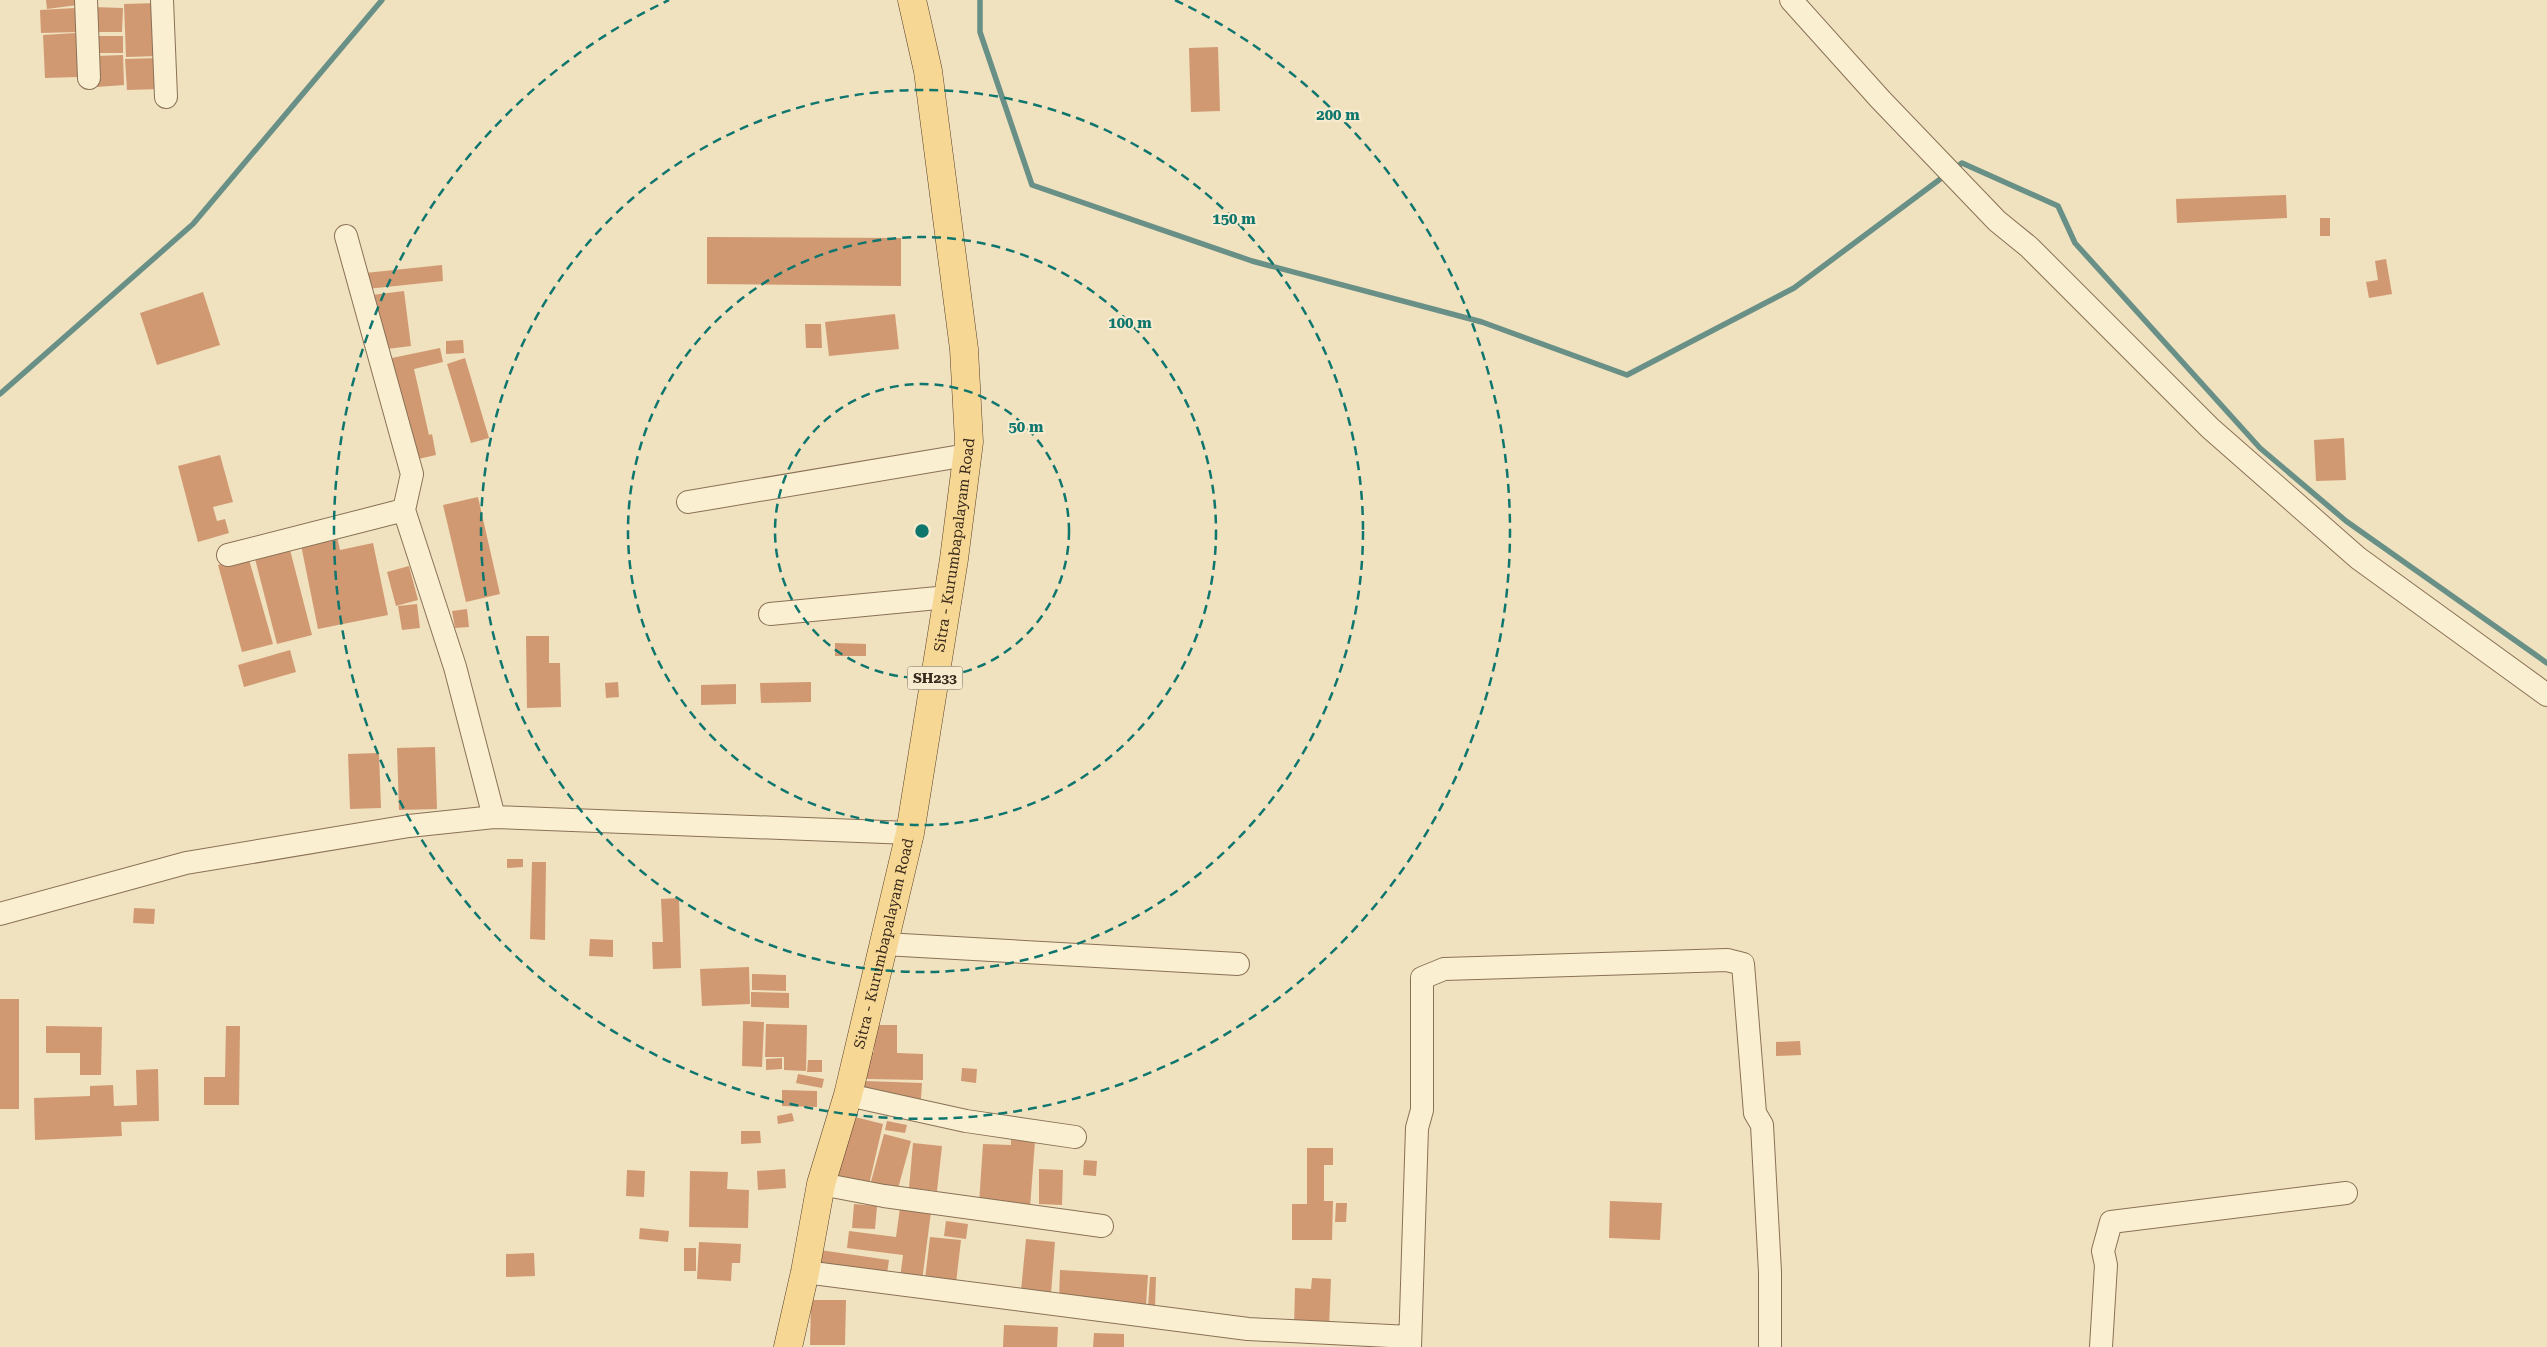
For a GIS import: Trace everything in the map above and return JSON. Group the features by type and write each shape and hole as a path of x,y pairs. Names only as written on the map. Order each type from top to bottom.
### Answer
{"main road":[{"name":"Sitra - Kurumbapalayam Road","path":"788,1347 805,1272 821,1184 848,1095 910,833 948,597 969,442 964,349 928,71 912,0"}],"street":[{"path":"86,0 89,78"},
{"path":"162,0 166,97"},
{"path":"1791,0 1880,99 1997,221 2029,247 2210,428 2358,558 2547,695"},
{"path":"346,236 412,474 404,510 455,667 494,817"},
{"path":"688,502 967,455"},
{"path":"228,555 404,510"},
{"path":"770,614 948,597"},
{"path":"0,914 186,863 409,826 494,817 910,833"},
{"path":"884,944 1238,964"},
{"path":"805,1272 1248,1329 1410,1342 1417,1128 1422,1110 1422,978 1444,969 1727,960 1742,964 1755,1113 1762,1125 1770,1272 1770,1347"},
{"path":"848,1095 966,1121 1075,1137"},
{"path":"821,1184 884,1196 1102,1226"},
{"path":"2101,1347 2106,1265 2103,1252 2111,1222 2346,1193"}],"building":[{"path":"46,0 77,0 77,5 47,9"},
{"path":"157,3 159,56 126,57 124,4"},
{"path":"92,7 123,8 122,32 92,32"},
{"path":"75,8 77,32 41,33 40,10"},
{"path":"76,33 78,77 45,78 43,35"},
{"path":"95,36 123,36 123,53 95,53"},
{"path":"1218,47 1220,111 1191,112 1189,48"},
{"path":"123,55 124,85 97,87 96,56"},
{"path":"158,58 160,89 127,90 125,59"},
{"path":"2286,195 2287,218 2177,223 2176,199"},
{"path":"2320,218 2330,218 2330,236 2320,236"},
{"path":"707,237 901,238 901,286 707,284"},
{"path":"2386,259 2392,294 2369,298 2366,282 2378,280 2375,261"},
{"path":"442,265 443,281 367,289 365,273"},
{"path":"404,291 411,346 379,350 372,295"},
{"path":"203,292 220,345 157,365 140,313"},
{"path":"895,314 899,349 829,356 825,322"},
{"path":"805,324 821,324 822,348 806,348"},
{"path":"463,340 464,353 446,354 446,341"},
{"path":"440,348 443,362 414,369 429,435 432,434 436,455 409,461 387,359"},
{"path":"465,358 489,438 471,443 447,364"},
{"path":"2344,438 2346,480 2316,481 2314,440"},
{"path":"220,455 233,502 213,507 217,521 225,519 229,533 198,542 178,466"},
{"path":"478,497 500,594 466,602 443,505"},
{"path":"336,532 340,550 373,543 388,615 318,629 300,540"},
{"path":"289,546 312,635 277,644 254,555"},
{"path":"248,556 273,644 242,652 218,565"},
{"path":"409,566 418,600 396,606 387,572"},
{"path":"417,604 420,628 402,630 398,606"},
{"path":"467,609 469,627 455,628 452,611"},
{"path":"526,636 549,636 549,663 560,663 561,707 527,708"},
{"path":"835,643 866,644 866,656 835,656"},
{"path":"290,650 296,672 244,687 238,665"},
{"path":"618,682 619,697 606,698 605,683"},
{"path":"811,682 811,702 761,703 760,683"},
{"path":"736,684 736,704 701,705 701,685"},
{"path":"435,747 437,809 399,810 397,748"},
{"path":"379,753 381,808 350,809 348,754"},
{"path":"507,859 523,859 523,867 507,868"},
{"path":"532,862 546,862 545,940 530,939"},
{"path":"679,898 681,968 653,969 652,942 663,942 661,899"},
{"path":"134,908 155,909 154,924 133,923"},
{"path":"590,939 613,940 613,957 589,956"},
{"path":"749,967 750,1004 702,1006 700,969"},
{"path":"752,974 786,975 786,991 752,990"},
{"path":"751,992 789,993 789,1008 751,1007"},
{"path":"0,999 19,999 19,1109 0,1109"},
{"path":"743,1021 764,1022 762,1067 742,1066"},
{"path":"766,1024 807,1025 806,1071 784,1070 784,1057 765,1057"},
{"path":"875,1025 897,1025 897,1053 923,1054 923,1080 867,1079 867,1052 874,1052"},
{"path":"46,1026 102,1027 101,1075 80,1075 80,1053 46,1053"},
{"path":"226,1026 240,1026 239,1105 204,1105 204,1077 225,1077"},
{"path":"1800,1041 1801,1055 1776,1056 1776,1042"},
{"path":"782,1058 782,1069 766,1070 766,1059"},
{"path":"808,1060 822,1060 822,1072 807,1072"},
{"path":"962,1068 977,1069 976,1083 961,1081"},
{"path":"158,1069 159,1121 121,1122 122,1136 35,1140 34,1098 90,1096 90,1086 113,1085 114,1106 137,1105 136,1070"},
{"path":"798,1074 824,1079 822,1088 796,1083"},
{"path":"865,1081 922,1083 921,1099 865,1097"},
{"path":"782,1090 817,1091 817,1107 782,1106"},
{"path":"792,1113 794,1121 778,1124 777,1116"},
{"path":"851,1116 883,1124 868,1189 836,1181"},
{"path":"887,1121 907,1125 905,1133 885,1130"},
{"path":"741,1131 760,1131 761,1143 741,1144"},
{"path":"884,1134 911,1141 896,1196 869,1189"},
{"path":"1011,1140 1035,1141 1030,1208 979,1204 983,1144 1011,1145"},
{"path":"913,1143 942,1146 937,1191 909,1188"},
{"path":"1307,1148 1333,1148 1333,1165 1324,1165 1324,1201 1333,1201 1332,1240 1292,1240 1292,1204 1307,1204"},
{"path":"1084,1160 1097,1161 1096,1176 1083,1175"},
{"path":"785,1169 786,1188 758,1190 757,1171"},
{"path":"1039,1169 1063,1170 1062,1205 1039,1204"},
{"path":"627,1170 645,1171 644,1197 626,1196"},
{"path":"690,1171 728,1172 727,1189 749,1190 748,1228 689,1227"},
{"path":"1610,1201 1662,1203 1660,1240 1609,1238"},
{"path":"1336,1203 1347,1203 1346,1222 1335,1222"},
{"path":"854,1204 877,1206 875,1229 852,1228"},
{"path":"900,1208 931,1212 922,1281 900,1278 903,1255 847,1248 849,1231 896,1237"},
{"path":"946,1221 968,1224 966,1239 944,1236"},
{"path":"640,1228 669,1231 668,1242 639,1239"},
{"path":"930,1237 961,1240 956,1283 925,1279"},
{"path":"1026,1239 1055,1242 1051,1294 1021,1291"},
{"path":"699,1242 741,1244 740,1263 732,1263 731,1281 697,1279"},
{"path":"684,1248 696,1248 696,1271 684,1271"},
{"path":"820,1250 889,1260 886,1281 817,1271"},
{"path":"534,1253 535,1276 506,1277 506,1254"},
{"path":"1060,1270 1148,1275 1146,1305 1059,1300"},
{"path":"1150,1277 1156,1277 1155,1308 1148,1307"},
{"path":"1312,1278 1331,1279 1329,1329 1294,1328 1295,1288 1311,1289"},
{"path":"811,1300 846,1300 845,1345 810,1345"},
{"path":"1004,1325 1058,1327 1057,1347 1003,1347"},
{"path":"1094,1333 1124,1334 1124,1347 1093,1347"}],"waterway":[{"path":"0,394 193,224 382,0"},
{"path":"980,0 980,32 1032,185 1252,261 1482,322 1627,375 1794,288 1947,174"},
{"path":"1954,169 1962,163 2058,206 2075,243 2260,448 2346,521 2547,663"}]}
